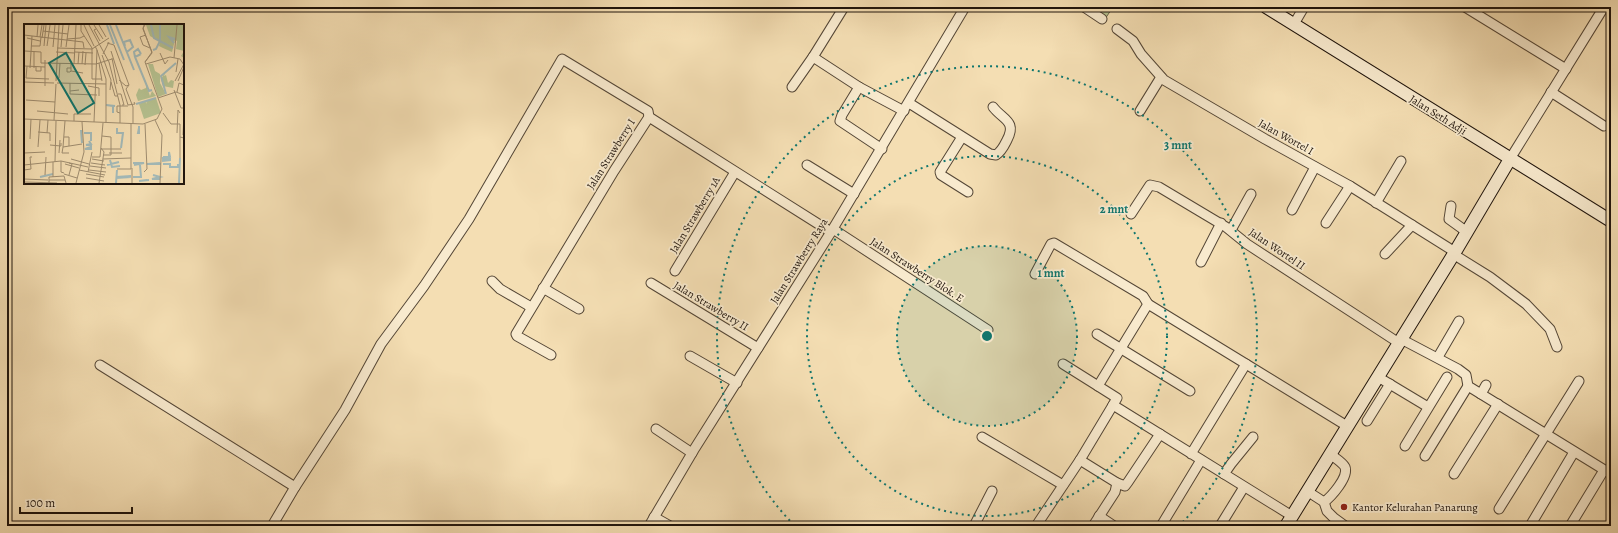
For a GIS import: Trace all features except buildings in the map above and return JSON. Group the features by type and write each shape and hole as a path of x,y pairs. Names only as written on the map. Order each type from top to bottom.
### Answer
{"street":[{"path":"792,87 813,57 844,7"},
{"name":"Jalan Strawberry Raya","path":"649,526 692,453 854,194 965,7"},
{"path":"1084,7 1102,19"},
{"name":"Jalan Seth Adji","path":"1266,7 1611,221"},
{"path":"1294,24 1304,7"},
{"path":"1465,7 1566,69"},
{"path":"1113,405 1244,487 1289,521 1604,7"},
{"name":"Jalan Wortel I","path":"1117,29 1133,41 1141,54 1164,80 1211,109 1350,186 1490,277 1526,304 1550,329 1557,347"},
{"path":"813,57 859,87 906,107 990,154 996,155 999,153 1010,135 1011,126 1009,122 993,107"},
{"path":"272,526 295,487 345,410 381,344 424,286 469,219 562,59 648,111 649,117"},
{"path":"1140,111 1161,77"},
{"path":"859,87 842,115 840,122 882,148"},
{"path":"1552,92 1604,126"},
{"name":"Jalan Strawberry I","path":"551,355 517,336 519,328 614,171 649,117 735,172 832,230"},
{"path":"962,137 940,172 941,175 968,192"},
{"path":"1376,203 1401,161"},
{"path":"807,165 854,194"},
{"path":"1292,210 1315,167"},
{"name":"Jalan Strawberry 1A","path":"675,271 735,172"},
{"name":"Jalan Wortel II","path":"1131,214 1150,185 1155,185 1231,230 1247,244 1400,341 1438,357 1466,375 1468,386"},
{"path":"1326,223 1350,186"},
{"path":"1231,230 1251,194"},
{"path":"1451,206 1449,219 1467,232"},
{"path":"1202,262 1221,224"},
{"path":"1385,254 1412,225"},
{"name":"Jalan Strawberry Blok. E","path":"832,230 988,330"},
{"path":"1035,274 1051,244 1054,243 1143,296 1148,304 1347,426"},
{"path":"492,281 500,289 531,307"},
{"name":"Jalan Strawberry II","path":"651,283 758,348"},
{"path":"543,288 579,309"},
{"path":"1098,386 1148,304"},
{"path":"1438,357 1459,321"},
{"path":"1097,334 1190,391"},
{"path":"690,356 737,383"},
{"path":"1036,526 1080,460 1117,398 1063,364"},
{"path":"1192,454 1246,364"},
{"path":"100,365 295,487"},
{"path":"1378,377 1428,407"},
{"path":"1405,446 1447,377"},
{"path":"1499,508 1579,381"},
{"path":"1367,421 1390,384"},
{"path":"1481,394 1486,385"},
{"path":"1425,456 1468,386 1608,472 1570,526"},
{"path":"1454,474 1498,404"},
{"path":"656,429 692,453"},
{"path":"1080,460 1117,483 1125,486 1160,434"},
{"path":"982,437 1063,485"},
{"path":"1224,474 1253,437"},
{"path":"1530,526 1574,452"},
{"path":"1324,502 1333,495 1345,474 1345,469 1342,464 1330,454"},
{"path":"1161,526 1201,460"},
{"path":"1093,526 1098,516 1115,492 1117,483"},
{"path":"1220,526 1244,487"},
{"path":"974,526 992,491"},
{"path":"1307,491 1324,502 1327,511 1345,526"},
{"path":"1098,516 1114,526"},
{"path":"654,517 670,526"}],"green space":[{"path":"1079,7 1113,7 1103,22"}],"place":[{"name":"Kantor Kelurahan Panarung","path":"1344,507"}]}
